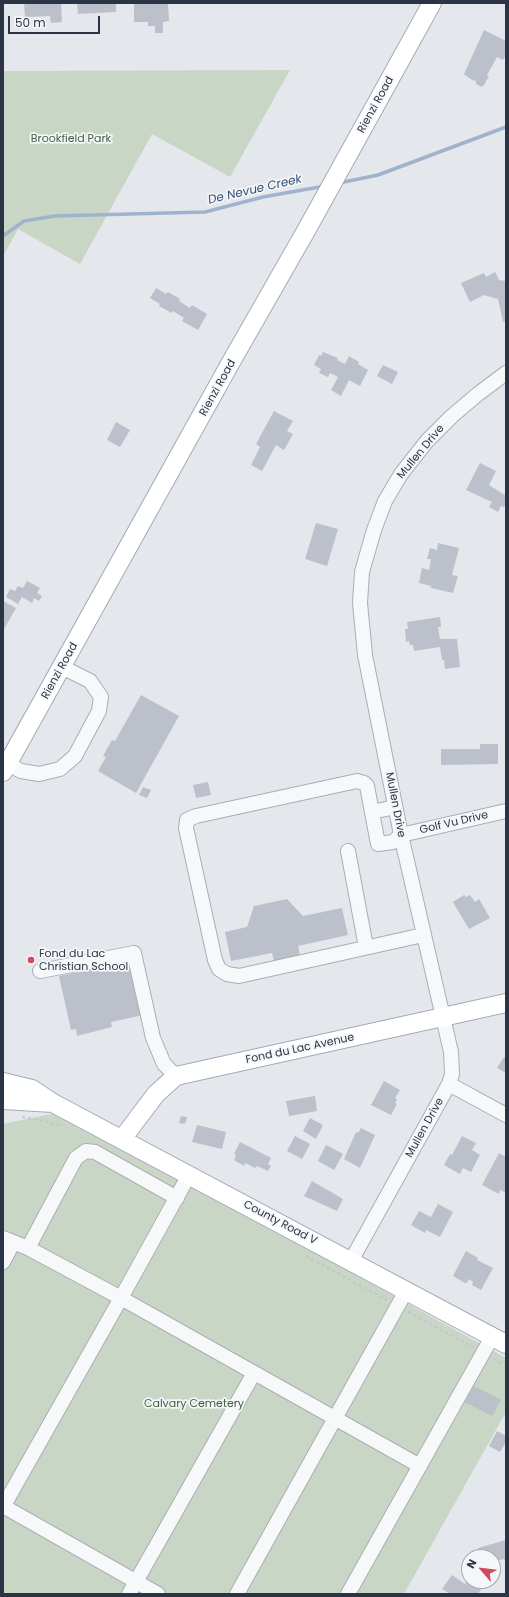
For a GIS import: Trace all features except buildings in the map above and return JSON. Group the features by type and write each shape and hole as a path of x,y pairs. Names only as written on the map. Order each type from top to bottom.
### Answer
{"main road":[{"name":"Rienzi Road","path":"5,768 231,362 343,166 432,3"},
{"name":"Fond du Lac Avenue","path":"122,1139 156,1094 176,1076 506,1003"},
{"path":"3,1082 32,1089 53,1103"},
{"path":"3,1100 53,1103"},
{"name":"County Road V","path":"53,1103 351,1261 402,1299 499,1341"}],"street":[{"name":"Mullen Drive","path":"351,1261 449,1084 452,1074 451,1052 401,835 365,655 360,603 362,572 374,530 385,500 400,474 427,441 452,416 506,373"},
{"path":"5,768 39,774 60,769 75,756 99,711 101,697 90,681 62,667"},
{"path":"395,807 372,812 367,786 364,783 357,781 196,816 187,820 186,824 216,965 227,974 239,976 423,935"},
{"name":"Golf Vu Drive","path":"372,812 378,844 393,842 401,835 506,812"},
{"path":"348,851 366,947"},
{"path":"40,971 134,953 152,1038 164,1064 176,1076"},
{"path":"449,1084 506,1115"},
{"path":"28,1248 76,1158 86,1151 95,1152 177,1198"},
{"path":"158,1594 3,1506 190,1175"},
{"path":"3,1262 8,1240 28,1248 121,1298 420,1466"},
{"path":"237,1594 402,1299"},
{"path":"348,1594 483,1353 499,1341"},
{"path":"129,1594 254,1373"}],"path":[{"path":"17,1116 44,1121 64,1127"},
{"path":"301,1253 402,1299 483,1353 506,1366"}],"green space":[{"name":"Brookfield Park","path":"290,70 230,177 152,134 80,264 18,229 3,256 3,71"},
{"name":"Calvary Cemetery","path":"61,1112 506,1358 506,1412 404,1594 3,1594 3,1124"}],"waterway":[{"name":"De Nevue Creek","path":"339,183 378,175 506,127"},
{"name":"De Nevue Creek","path":"3,236 24,221 55,216 205,212 263,197 325,186"}],"place":[{"name":"Fond du Lac Christian School","path":"31,960"}]}
